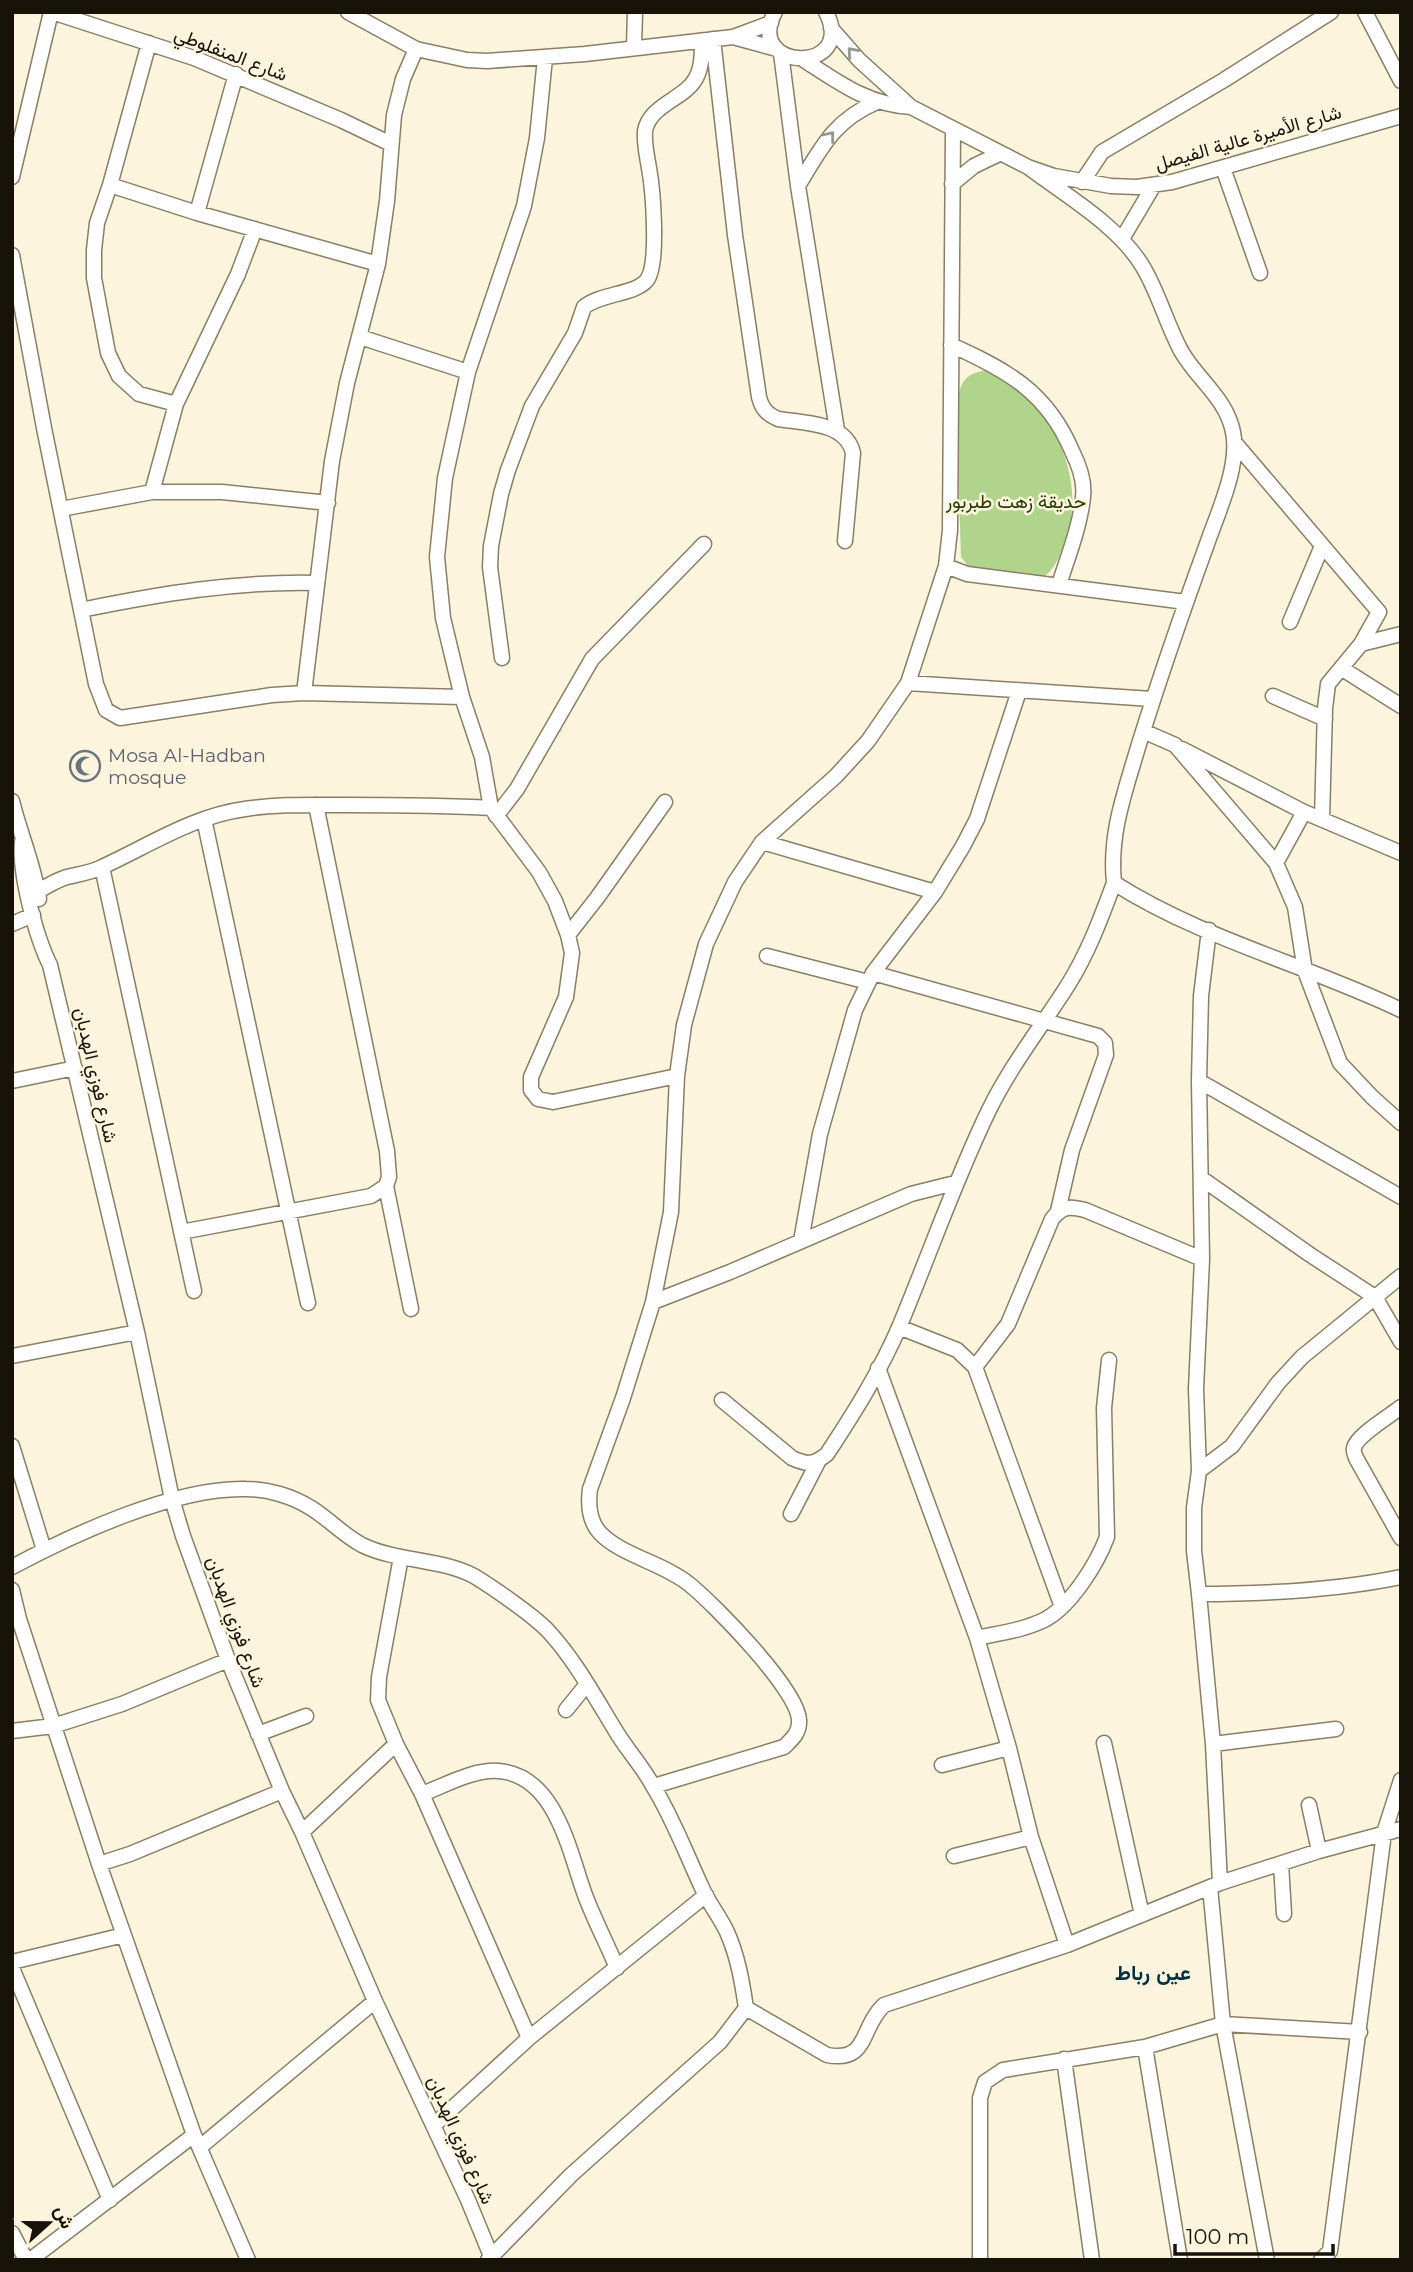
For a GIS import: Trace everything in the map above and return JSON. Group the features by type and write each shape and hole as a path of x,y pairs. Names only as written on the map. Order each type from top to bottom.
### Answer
{"street":[{"name":"شارع المنفلوطي","path":"52,12 236,74 391,144"},
{"path":"12,177 52,12"},
{"path":"348,12 416,49 467,60 545,58 733,37 773,18"},
{"path":"634,47 635,12"},
{"path":"804,60 816,56 826,47 831,28 826,12"},
{"path":"1082,182 1102,152 1331,12"},
{"path":"1365,12 1401,81"},
{"path":"773,18 771,37 779,51 837,430"},
{"name":"شارع الأميرة عالية الفيصل","path":"831,28 859,60 911,107 1028,167 1082,182 1111,186 1154,185 1223,168 1290,146 1401,116"},
{"name":"شارع الأميرة عالية الفيصل","path":"733,37 779,51 792,59 804,60 851,90 877,102 911,107"},
{"path":"708,40 761,404 770,415 778,419 837,430 851,444 853,453 845,541"},
{"path":"502,658 491,567 495,527 508,470 533,407 575,332 584,307 599,298 640,286 651,273 653,222 650,170 645,147 647,124 656,113 693,84 708,40"},
{"path":"149,43 97,223 94,278 108,353 114,368 126,385 139,394 176,404"},
{"path":"304,693 332,461 348,383 378,264 398,99 416,49"},
{"path":"545,58 537,138 524,206 468,372 445,478 437,557 443,618 462,697 479,745 494,812 539,872 560,911 572,953 566,997 531,1077 530,1085 535,1097 553,1102 677,1076"},
{"path":"197,213 236,74"},
{"path":"798,186 835,128 862,108 877,102"},
{"path":"654,1786 784,1747 797,1735 800,1721 796,1706 783,1684 689,1584 661,1566 617,1546 601,1535 590,1513 590,1489 623,1398 653,1302 671,1212 677,1076 684,1024 706,944 735,882 762,842 836,776 868,741 908,683 946,566 950,530 953,129"},
{"path":"952,184 974,166 999,154"},
{"path":"791,1514 818,1462 827,1454 845,1426 899,1327 955,1183 990,1107 1044,1019 1070,983 1114,883 1113,842 1119,813 1153,699 1229,482 1235,443 1223,405 1181,352 1143,267 1122,239 1028,167"},
{"path":"1223,168 1259,274"},
{"path":"110,184 197,213 378,264"},
{"path":"1122,239 1154,185"},
{"path":"152,492 176,404 238,274 255,229"},
{"path":"12,255 96,684 102,703 112,715 128,718 217,702 304,693 462,697"},
{"path":"360,337 468,372"},
{"path":"951,345 987,361 1022,383 1041,400 1065,435 1082,478 1084,494 1080,517 1059,585"},
{"path":"1235,443 1379,612 1361,644 1328,684 1322,819"},
{"path":"61,509 152,492 222,492 328,503"},
{"path":"494,812 517,789 592,659 704,544"},
{"path":"1290,622 1322,546"},
{"path":"946,566 967,573 1186,602"},
{"path":"80,610 165,593 223,586 267,582 317,583"},
{"path":"1361,644 1401,634"},
{"path":"1342,668 1401,706"},
{"path":"908,683 1153,699"},
{"path":"801,1241 820,1134 850,1025 871,978 935,892 963,846 976,819 1019,691"},
{"path":"1273,696 1325,719"},
{"path":"1143,731 1304,811 1401,853"},
{"path":"1175,746 1276,863 1295,907 1305,971 1340,1063 1371,1097 1401,1123"},
{"name":"شارع فوزي الهدبان","path":"12,801 22,842 34,872 34,902"},
{"path":"568,935 665,802"},
{"path":"316,805 387,1151 389,1177 386,1186 411,1309"},
{"path":"34,872 49,881 80,876 174,831 204,819 247,808 433,805 494,812"},
{"path":"1276,863 1304,811"},
{"path":"204,819 308,1303"},
{"name":"شارع فوزي الهدبان","path":"22,842 21,856 51,951 50,965 138,1332 172,1499 228,1660 258,1734 375,2001 434,2125 489,2258"},
{"path":"762,842 935,892"},
{"path":"102,867 194,1291"},
{"path":"34,902 73,883 80,876"},
{"path":"12,924 57,881"},
{"path":"1114,883 1141,900 1209,930 1400,1008"},
{"path":"1209,930 1201,996 1199,1081 1202,1259 1196,1389 1199,1471 1194,1508 1195,1550 1213,1744 1215,1885 1223,2024 1267,2260"},
{"path":"767,956 1044,1019 1098,1036 1105,1043 1106,1055 1072,1150 1058,1211 1052,1219 1008,1324 975,1367"},
{"path":"12,1082 75,1068"},
{"path":"1199,1081 1401,1197"},
{"path":"1201,1178 1375,1297 1401,1342"},
{"path":"653,1302 911,1194 955,1183"},
{"path":"181,1231 370,1196 386,1186"},
{"path":"1058,1211 1072,1206 1085,1210 1202,1259"},
{"path":"1199,1471 1232,1446 1278,1383 1302,1357 1401,1276"},
{"path":"899,1327 957,1350 975,1367 1062,1607"},
{"path":"12,1356 138,1332"},
{"path":"977,1638 1018,1629 1045,1619 1062,1607 1101,1554 1107,1537 1104,1408 1109,1360"},
{"path":"878,1368 977,1638 1009,1748 1031,1838 1066,1945"},
{"path":"722,1400 792,1458 805,1464 818,1462"},
{"path":"1401,1408 1362,1436 1353,1450 1401,1538"},
{"path":"12,1446 44,1550"},
{"path":"12,1567 44,1550 172,1499 227,1490 268,1491 311,1507 355,1541 366,1546 449,1567 473,1576 548,1630 575,1663 654,1786 706,1895 727,1931 741,1970 746,2008 720,2042 571,2175 489,2258"},
{"path":"401,1557 378,1700 529,2038"},
{"path":"1199,1594 1243,1594 1401,1577"},
{"path":"12,1590 15,1616 124,1935 197,2141 248,2260"},
{"path":"12,1731 54,1726 122,1703 228,1660"},
{"path":"566,1710 587,1684"},
{"path":"258,1734 306,1716"},
{"path":"1213,1744 1336,1729"},
{"path":"1104,1743 1142,1915"},
{"path":"302,1832 396,1744"},
{"path":"942,1765 1009,1748"},
{"path":"422,1794 479,1773 500,1771 526,1779 543,1794 567,1839 586,1896 617,1968"},
{"path":"1321,2260 1330,2251 1384,1833 1401,1780"},
{"path":"99,1864 130,1854 282,1791"},
{"path":"1309,1805 1319,1851"},
{"path":"746,2008 827,2055 840,2057 857,2050 873,2015 884,2005 1066,1945 1215,1885 1319,1851 1401,1829"},
{"path":"954,1856 1031,1838"},
{"path":"1281,1864 1284,1914"},
{"path":"434,2125 529,2038 706,1895"},
{"path":"12,1962 124,1935"},
{"path":"12,1968 110,2200"},
{"path":"12,2233 28,2260 110,2200 136,2177 197,2141 375,2001"},
{"path":"980,2260 980,2098 985,2082 1003,2070 1145,2047 1223,2024 1360,2032"},
{"path":"1145,2047 1180,2260"},
{"path":"1064,2060 1092,2260"}],"green space":[{"name":"حديقة زهت طبربور","path":"986,370 1010,382 1027,395 1041,412 1054,431 1069,474 1072,496 1066,538 1055,565 1042,578 968,566 961,557 956,404 964,381 972,374"}],"place":[{"name":"Mosa Al-Hadban mosque","path":"85,766"}],"district":[{"name":"عين رباط","path":"1153,1972"}]}
